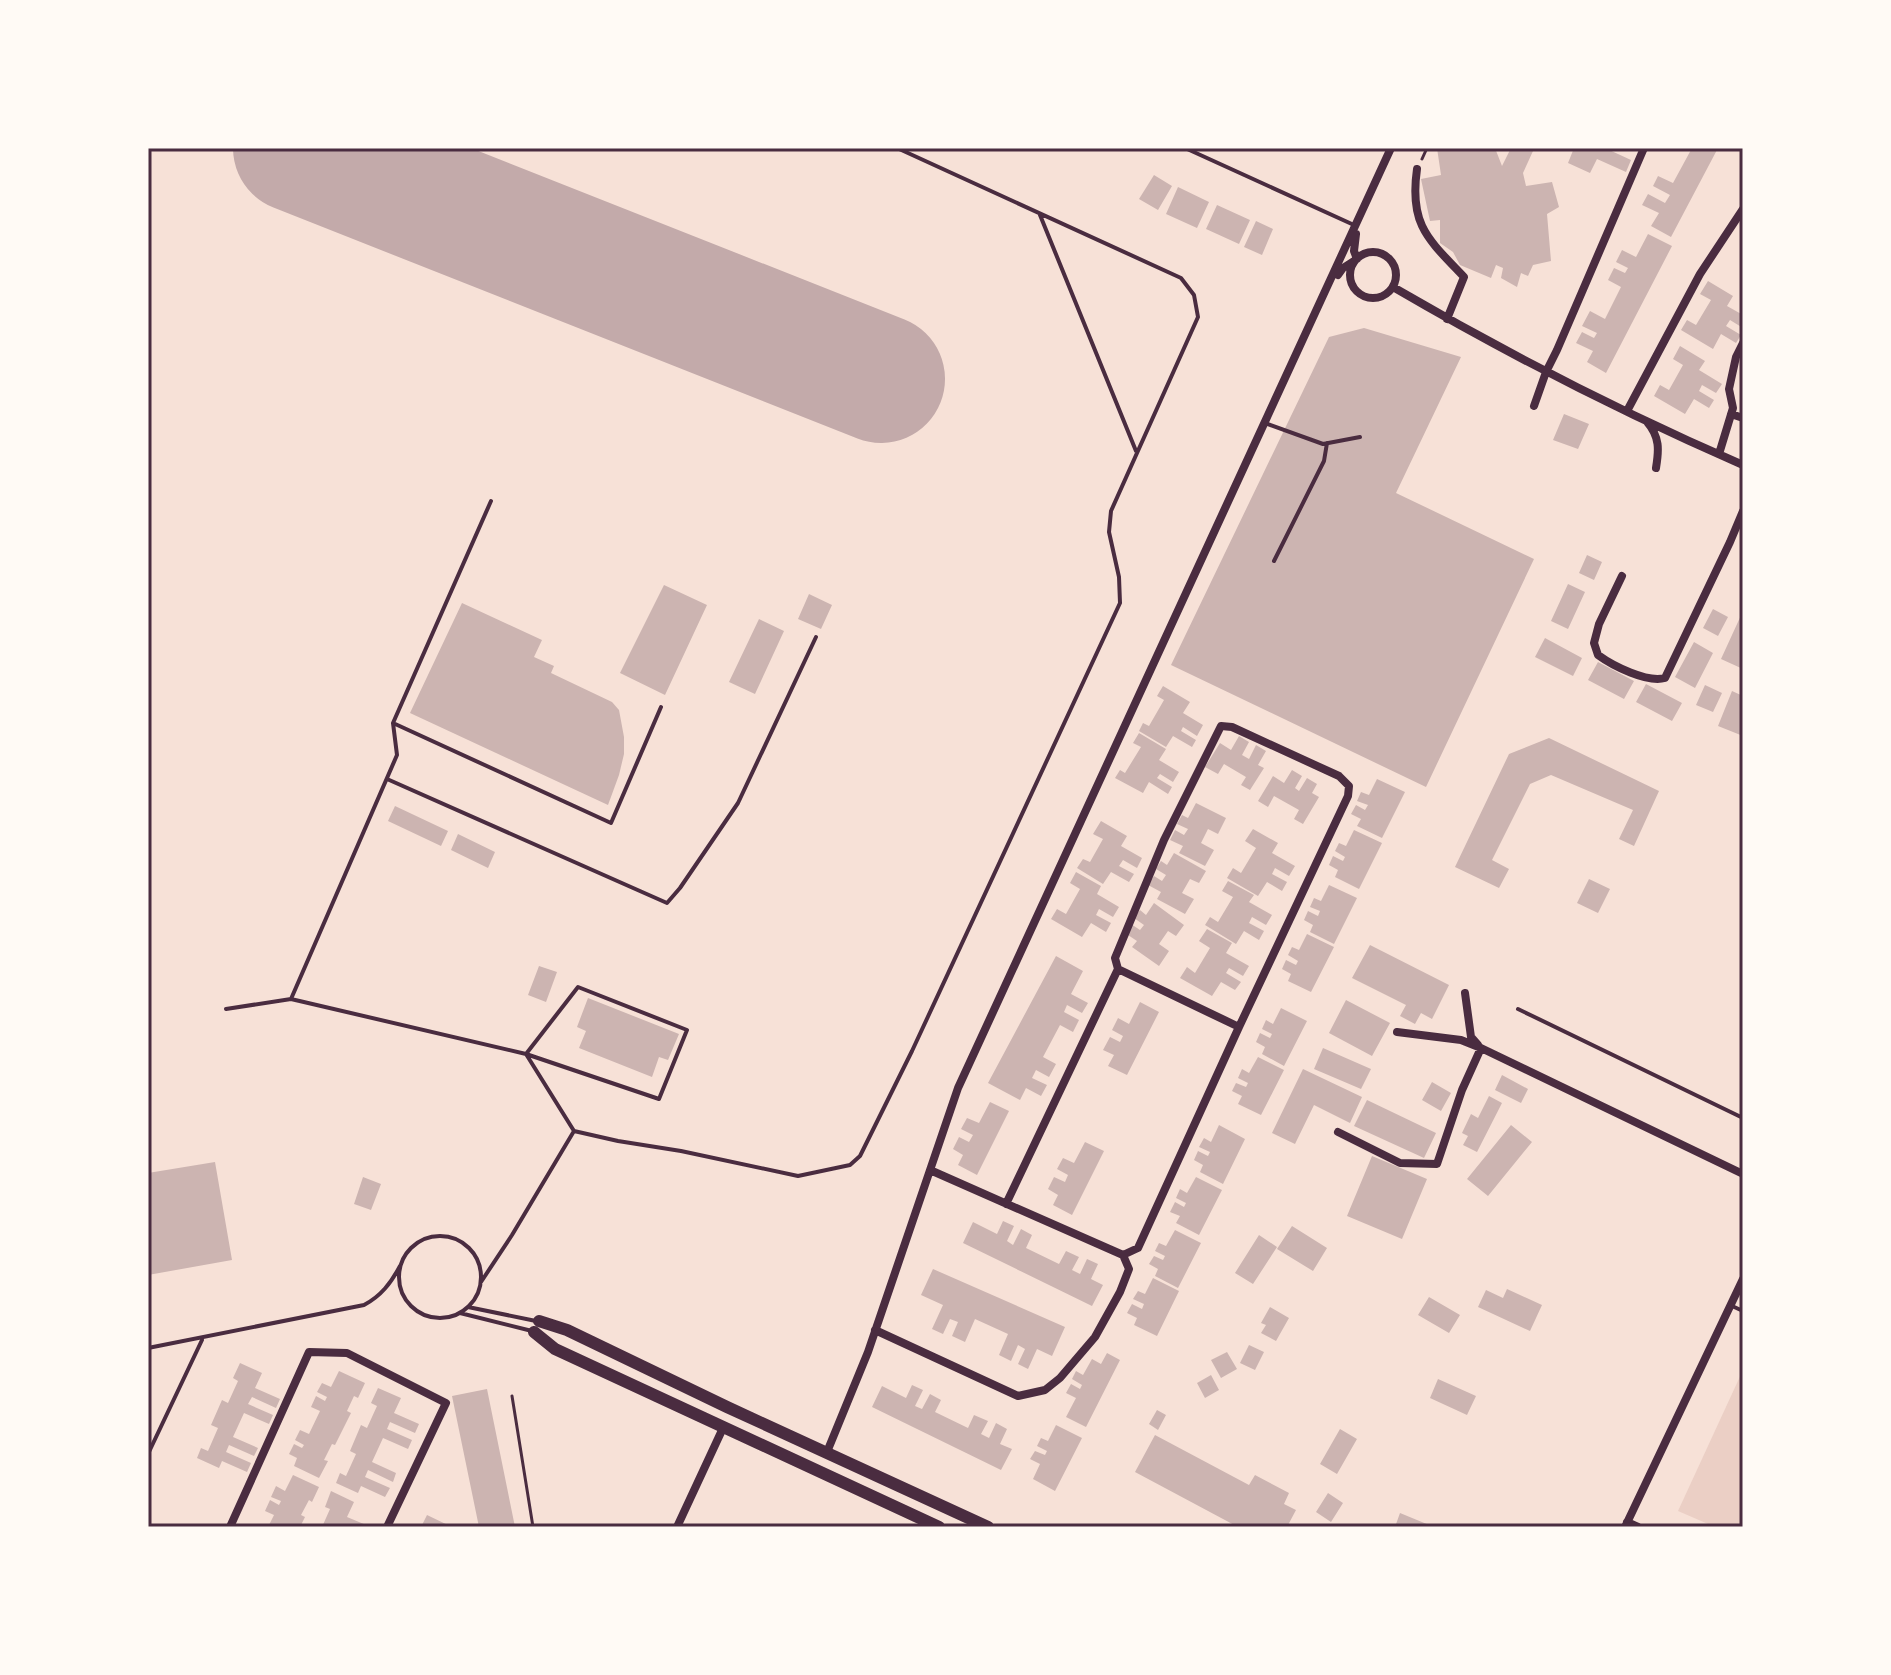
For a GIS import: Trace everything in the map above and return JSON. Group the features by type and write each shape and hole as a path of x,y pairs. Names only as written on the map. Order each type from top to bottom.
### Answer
{"main road":[{"path":"537,1326 555,1349 939,1527"},
{"path":"537,1326 567,1330 988,1527"}],"street":[{"path":"827,1452 875,1330 958,1088 1391,148"},
{"path":"1534,406 1644,148"},
{"path":"1417,169 1413,193 1418,218 1431,242 1464,277 1447,319"},
{"path":"1627,411 1700,274 1743,209"},
{"path":"1327,290 1343,268 1357,259 1368,253 1375,252 1387,257 1395,268 1393,287 1382,297 1366,297 1354,288 1350,273 1357,259 1354,243 1358,222"},
{"path":"1393,287 1546,372 1743,465"},
{"path":"1719,454 1733,408 1729,389 1736,357 1743,343"},
{"path":"1731,414 1743,418"},
{"path":"1644,419 1657,435 1659,452 1656,468"},
{"path":"1622,576 1599,624 1594,643 1598,655 1644,677 1665,678 1743,511"},
{"path":"1006,1204 1118,969 1115,958 1158,854 1221,726 1232,727 1339,776 1349,786 1348,796 1138,1248 1123,1255"},
{"path":"1118,969 1239,1027"},
{"path":"1465,993 1471,1037 1481,1048"},
{"path":"1397,1032 1461,1040 1481,1048 1743,1174"},
{"path":"1338,1132 1400,1163 1437,1164 1462,1090 1481,1048"},
{"path":"875,1330 1018,1396 1045,1390 1060,1378 1095,1337 1129,1269 1123,1255 930,1170"},
{"path":"1638,1527 1626,1524 1743,1279"},
{"path":"230,1527 309,1352 347,1353 446,1403 387,1527"},
{"path":"677,1527 723,1428"}],"lane":[{"path":"526,1054 574,1131 798,1176 850,1165 860,1156 912,1051 1120,603 1119,577 1109,532 1111,511 1198,317 1194,295 1181,278 897,148"},
{"path":"1185,148 1358,222"},
{"path":"1039,213 1136,452"},
{"path":"1265,423 1323,444 1360,437"},
{"path":"1274,561 1324,461 1327,443"},
{"path":"291,999 397,755 393,723 491,501"},
{"path":"387,779 667,903 738,803 816,637"},
{"path":"393,723 611,823 661,707"},
{"path":"226,1009 291,999 526,1054 659,1099 687,1030 578,987 526,1054"},
{"path":"1518,1009 1743,1118"},
{"path":"460,1313 474,1300 481,1282 574,1131"},
{"path":"148,1348 364,1305 379,1297 412,1247 431,1237 454,1238 472,1251 478,1260 481,1282"},
{"path":"400,1266 400,1287 411,1306 430,1316 460,1313 537,1326"},
{"path":"1730,1305 1743,1311"},
{"path":"468,1307 537,1326"},
{"path":"148,1454 203,1338"}],"path":[{"path":"512,1396 533,1527"}],"shaded area":[{"path":"1743,1370 1743,1527 1715,1527 1678,1511"}],"building":[{"path":"1437,148 1495,148 1502,166 1511,148 1533,151 1523,173 1526,186 1552,182 1559,207 1547,214 1551,261 1533,265 1528,276 1521,273 1517,287 1501,278 1503,268 1496,265 1491,278 1460,265 1453,252 1440,243 1440,220 1430,221 1421,179 1441,175"},
{"path":"1574,148 1605,148 1631,160 1626,172 1597,159 1590,173 1568,163"},
{"path":"1692,148 1718,148 1671,237 1651,226 1659,213 1642,205 1648,194 1665,203 1670,195 1653,186 1658,176 1673,183"},
{"path":"1154,175 1172,186 1158,210 1139,199"},
{"path":"1178,187 1209,202 1197,228 1166,214"},
{"path":"1217,205 1250,220 1239,244 1206,229"},
{"path":"1256,221 1273,229 1262,255 1244,247"},
{"path":"1648,234 1672,246 1606,373 1587,362 1593,351 1576,343 1582,332 1594,338 1597,333 1582,326 1590,311 1605,319 1621,287 1608,280 1614,268 1625,273 1628,268 1616,262 1622,250 1636,257"},
{"path":"1708,281 1733,296 1727,306 1743,315 1743,328 1730,320 1726,326 1741,335 1736,343 1721,334 1713,349 1681,330 1687,320 1696,325 1711,300 1700,294"},
{"path":"1364,328 1461,357 1396,493 1534,559 1426,787 1171,665 1329,337"},
{"path":"1680,346 1705,361 1699,370 1722,384 1716,393 1702,385 1699,391 1714,400 1709,408 1694,399 1685,414 1654,396 1660,385 1669,390 1683,365 1673,359"},
{"path":"1564,414 1589,424 1578,449 1553,440"},
{"path":"1587,555 1602,562 1594,580 1579,573"},
{"path":"1568,584 1585,592 1568,629 1551,621"},
{"path":"664,585 707,605 665,695 620,673"},
{"path":"809,594 832,605 821,629 798,619"},
{"path":"462,603 542,640 534,657 554,666 551,673 612,702 619,710 624,754 608,805 410,713"},
{"path":"1713,609 1728,617 1718,636 1703,628"},
{"path":"1743,611 1743,669 1721,659"},
{"path":"759,619 784,631 755,694 729,682"},
{"path":"1545,638 1582,658 1573,676 1535,657"},
{"path":"1694,642 1713,653 1695,688 1675,677"},
{"path":"1598,662 1634,681 1624,699 1588,680"},
{"path":"1646,684 1682,703 1672,721 1636,702"},
{"path":"1705,685 1722,693 1713,712 1696,705"},
{"path":"1163,686 1190,702 1183,713 1203,725 1197,736 1183,727 1181,731 1196,740 1192,747 1173,736 1166,747 1139,731 1143,723 1149,726 1164,700 1157,696"},
{"path":"1732,691 1743,696 1743,736 1718,726"},
{"path":"1139,733 1166,749 1159,760 1179,772 1173,782 1160,774 1157,778 1172,787 1168,794 1149,782 1143,793 1115,778 1120,770 1125,773 1141,747 1133,743"},
{"path":"1239,736 1249,742 1242,755 1249,759 1256,745 1266,751 1258,765 1264,768 1250,790 1241,785 1246,777 1224,764 1218,774 1205,767 1220,743 1231,750"},
{"path":"1549,738 1659,791 1634,846 1619,839 1633,810 1551,775 1530,784 1492,860 1509,869 1499,888 1455,867 1509,754"},
{"path":"1292,770 1302,776 1295,788 1299,791 1307,778 1317,784 1312,793 1319,797 1303,824 1294,819 1299,810 1274,796 1268,807 1258,801 1273,776 1284,783"},
{"path":"1377,779 1405,792 1382,838 1357,826 1361,819 1351,814 1356,805 1365,810 1368,805 1357,801 1361,792 1369,795"},
{"path":"1196,803 1226,818 1218,834 1208,829 1201,843 1214,850 1205,866 1179,853 1183,846 1170,840 1175,830 1184,835 1188,829 1177,824 1182,815 1188,818"},
{"path":"395,806 448,831 441,846 388,821"},
{"path":"1101,821 1127,836 1121,846 1142,858 1137,868 1123,860 1119,866 1134,874 1129,882 1111,872 1103,884 1077,868 1083,859 1090,862 1103,839 1093,834"},
{"path":"1253,829 1278,843 1272,853 1295,866 1289,876 1275,868 1272,874 1287,882 1282,891 1267,882 1258,896 1227,878 1233,868 1241,873 1256,848 1245,841"},
{"path":"1354,830 1382,843 1359,889 1335,877 1338,870 1329,865 1333,856 1343,861 1345,857 1335,851 1339,843 1346,846"},
{"path":"458,834 495,852 488,868 451,850"},
{"path":"1174,853 1206,871 1199,883 1190,879 1182,893 1194,899 1185,914 1157,899 1161,892 1148,885 1154,876 1162,881 1166,875 1156,869 1161,861 1167,865"},
{"path":"1076,872 1101,886 1097,894 1119,907 1113,917 1099,909 1096,915 1111,923 1106,932 1091,923 1082,937 1051,919 1057,909 1066,914 1080,889 1070,883"},
{"path":"1589,879 1610,889 1598,913 1577,903"},
{"path":"1228,881 1254,895 1249,902 1272,915 1266,925 1252,917 1249,923 1264,931 1259,940 1244,931 1236,944 1205,925 1210,917 1218,922 1233,897 1222,891"},
{"path":"1329,885 1357,898 1334,944 1310,932 1313,925 1304,920 1308,911 1318,916 1320,911 1310,907 1314,898 1321,901"},
{"path":"1154,903 1184,925 1176,936 1168,931 1159,944 1169,951 1159,966 1132,947 1137,941 1125,933 1131,924 1140,930 1144,925 1134,918 1140,910 1146,915"},
{"path":"1207,929 1232,943 1226,953 1249,966 1243,976 1229,968 1226,973 1241,982 1235,990 1221,982 1212,996 1180,978 1187,967 1195,973 1210,948 1199,941"},
{"path":"1307,934 1334,947 1311,992 1288,981 1291,974 1282,969 1286,960 1296,965 1298,961 1288,955 1292,947 1299,950"},
{"path":"1370,945 1449,985 1432,1019 1421,1013 1415,1024 1400,1016 1406,1005 1352,978"},
{"path":"1056,956 1083,971 1071,994 1088,1003 1082,1013 1067,1005 1064,1012 1079,1020 1073,1032 1060,1025 1043,1057 1056,1064 1049,1077 1036,1070 1032,1078 1047,1085 1041,1096 1026,1088 1020,1100 988,1083"},
{"path":"539,966 557,972 546,1002 528,995"},
{"path":"588,998 679,1034 668,1060 659,1057 652,1077 579,1048 586,1031 577,1027"},
{"path":"1346,1000 1390,1023 1372,1056 1329,1033"},
{"path":"1140,1002 1159,1012 1127,1075 1108,1066 1114,1055 1103,1050 1110,1037 1120,1042 1123,1036 1112,1030 1118,1018 1129,1024"},
{"path":"1281,1008 1307,1021 1284,1066 1262,1054 1265,1047 1256,1042 1260,1033 1270,1038 1272,1034 1262,1029 1266,1020 1273,1024"},
{"path":"1323,1048 1371,1069 1361,1089 1314,1069"},
{"path":"1258,1057 1284,1070 1261,1115 1238,1104 1242,1096 1232,1091 1236,1083 1246,1087 1248,1083 1238,1078 1242,1069 1249,1073"},
{"path":"1303,1069 1362,1097 1350,1123 1314,1105 1295,1144 1272,1133"},
{"path":"1502,1075 1528,1089 1521,1103 1495,1090"},
{"path":"1432,1082 1451,1093 1441,1111 1422,1100"},
{"path":"1489,1096 1502,1103 1477,1152 1463,1145 1468,1136 1462,1133 1471,1114 1478,1118"},
{"path":"1367,1100 1436,1133 1424,1158 1354,1126"},
{"path":"990,1102 1009,1111 977,1175 958,1165 963,1155 953,1149 959,1137 969,1142 973,1135 961,1129 967,1118 979,1123"},
{"path":"1219,1125 1245,1139 1223,1184 1200,1172 1203,1165 1194,1160 1198,1151 1208,1156 1210,1152 1199,1147 1204,1138 1211,1142"},
{"path":"1511,1125 1532,1142 1488,1196 1467,1179"},
{"path":"1085,1142 1104,1151 1072,1215 1053,1205 1058,1195 1048,1189 1054,1177 1065,1182 1068,1175 1057,1169 1063,1158 1074,1163"},
{"path":"1372,1156 1427,1179 1402,1239 1347,1216"},
{"path":"215,1162 232,1260 148,1275 148,1173"},
{"path":"363,1177 381,1184 371,1210 354,1204"},
{"path":"1196,1177 1222,1190 1199,1235 1176,1223 1180,1216 1170,1212 1175,1202 1184,1207 1186,1203 1176,1198 1180,1189 1187,1193"},
{"path":"1003,1221 1014,1226 1007,1241 1013,1245 1021,1229 1032,1235 1026,1248 1059,1264 1066,1251 1079,1257 1072,1270 1080,1274 1087,1259 1098,1264 1091,1279 1103,1285 1092,1306 963,1243 973,1222 997,1234"},
{"path":"1292,1226 1327,1248 1313,1271 1277,1249"},
{"path":"1175,1230 1201,1243 1178,1288 1155,1276 1158,1269 1149,1264 1154,1256 1163,1260 1165,1256 1155,1251 1159,1243 1166,1246"},
{"path":"1259,1235 1277,1247 1253,1284 1235,1273"},
{"path":"933,1269 1065,1327 1052,1356 1037,1349 1028,1369 1018,1364 1025,1349 1018,1345 1011,1361 999,1355 1008,1334 975,1319 965,1342 952,1336 958,1322 950,1319 943,1334 932,1329 943,1305 921,1295"},
{"path":"1153,1278 1179,1291 1157,1336 1134,1325 1137,1318 1127,1313 1132,1304 1142,1309 1144,1304 1133,1299 1138,1291 1145,1294"},
{"path":"1507,1289 1542,1305 1530,1331 1478,1307 1486,1290 1503,1298"},
{"path":"1429,1297 1460,1315 1449,1333 1418,1315"},
{"path":"1270,1307 1289,1318 1276,1341 1261,1333 1266,1325 1261,1323"},
{"path":"1249,1345 1264,1352 1255,1370 1240,1363"},
{"path":"1227,1352 1237,1369 1221,1378 1211,1360"},
{"path":"1107,1353 1120,1360 1086,1427 1066,1417 1076,1398 1066,1393 1071,1384 1080,1389 1082,1385 1072,1379 1076,1371 1083,1375 1092,1359 1101,1364"},
{"path":"240,1363 262,1373 255,1388 280,1399 276,1408 252,1397 248,1404 273,1415 269,1424 244,1413 233,1437 258,1448 254,1456 229,1445 226,1452 251,1463 247,1472 222,1461 219,1468 197,1458 201,1448 208,1451 218,1428 211,1425 222,1400 228,1403 238,1381 233,1378"},
{"path":"339,1371 365,1383 358,1398 354,1396 347,1411 351,1413 324,1460 328,1461 319,1478 294,1466 297,1458 289,1454 294,1444 302,1448 304,1445 295,1440 300,1430 309,1434 320,1411 311,1407 316,1396 325,1401 327,1397 317,1392 322,1383 331,1387"},
{"path":"1211,1375 1219,1390 1205,1398 1197,1383"},
{"path":"1438,1379 1476,1396 1467,1415 1430,1398"},
{"path":"912,1385 923,1390 915,1406 922,1409 930,1394 941,1400 935,1412 968,1428 974,1415 988,1421 981,1434 989,1438 996,1423 1007,1429 1000,1444 1012,1449 1001,1470 872,1407 882,1386 906,1398"},
{"path":"378,1388 401,1398 394,1413 419,1424 415,1433 390,1422 387,1429 412,1440 408,1449 383,1438 372,1462 396,1473 393,1482 368,1470 365,1477 390,1488 385,1497 361,1486 358,1493 336,1483 340,1473 346,1476 356,1454 350,1451 361,1425 367,1428 377,1406 371,1403"},
{"path":"487,1389 515,1527 479,1527 452,1396"},
{"path":"1157,1410 1166,1415 1158,1430 1149,1424"},
{"path":"1056,1425 1082,1438 1055,1491 1033,1479 1040,1464 1030,1459 1035,1451 1045,1455 1047,1451 1037,1446 1041,1438 1048,1441"},
{"path":"1340,1429 1357,1439 1337,1474 1320,1464"},
{"path":"1155,1435 1249,1485 1255,1475 1289,1493 1284,1504 1296,1510 1287,1527 1238,1527 1135,1472"},
{"path":"293,1475 319,1487 301,1515 305,1517 300,1527 268,1527 274,1515 265,1511 270,1500 279,1505 281,1501 271,1497 276,1486 285,1491"},
{"path":"331,1491 354,1502 347,1517 371,1527 322,1527 330,1509 325,1507"},
{"path":"1328,1493 1343,1503 1331,1522 1316,1512"},
{"path":"1400,1513 1434,1527 1395,1527"},
{"path":"427,1515 452,1527 421,1527"}],"runway":[{"path":"297,148 881,379"}]}
